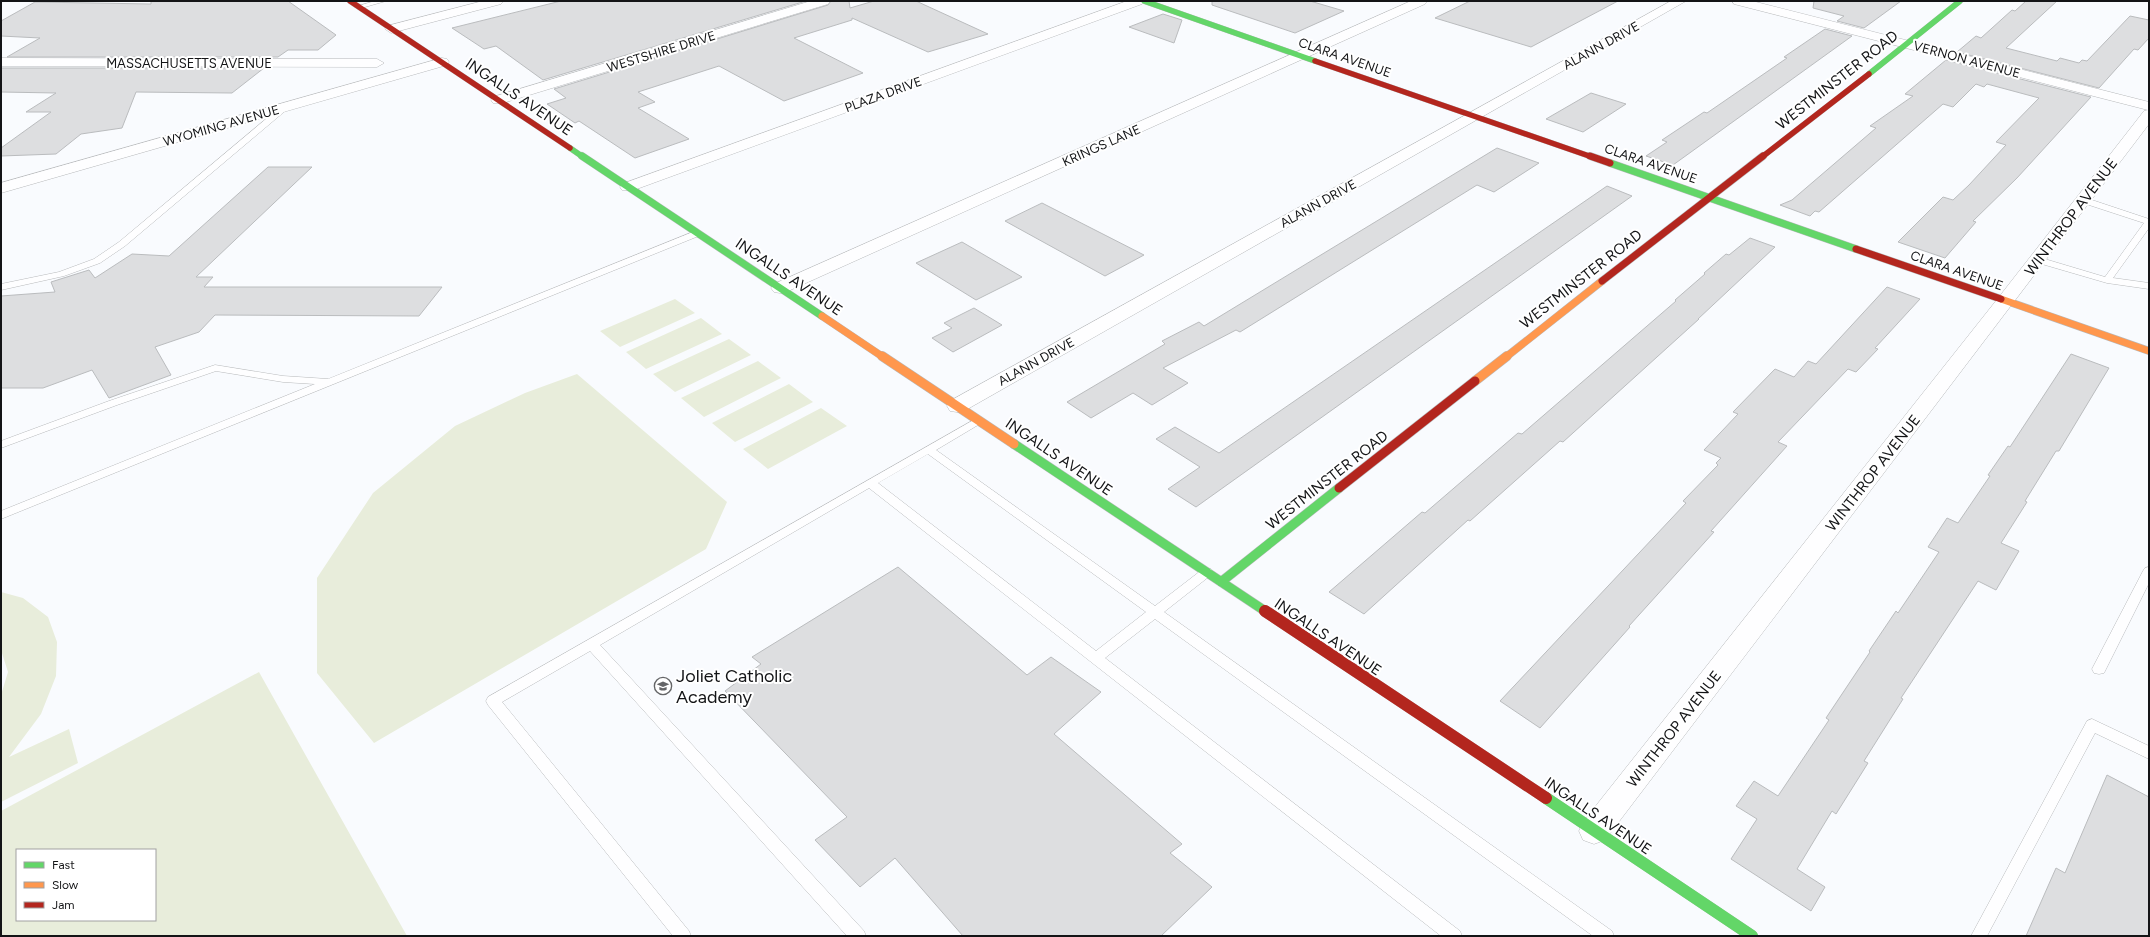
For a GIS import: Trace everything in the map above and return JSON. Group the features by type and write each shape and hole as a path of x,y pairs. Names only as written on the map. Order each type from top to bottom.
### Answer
{"street":[{"name":"INGALLS AVENUE","path":"350,1 1752,936"},
{"path":"391,28 497,1"},
{"name":"WESTSHIRE DRIVE","path":"498,100 824,1"},
{"name":"PLAZA DRIVE","path":"628,187 1138,1"},
{"name":"CLARA AVENUE","path":"1144,1 1475,115 2149,351"},
{"name":"KRINGS LANE","path":"780,288 1302,56 1421,1"},
{"name":"ALANN DRIVE","path":"956,406 1680,1"},
{"name":"VERNON AVENUE","path":"1738,1 2149,106"},
{"name":"WESTMINSTER ROAD","path":"1221,582 1708,197 1908,44 1960,1"},
{"name":"MASSACHUSETTS AVENUE","path":"1,62 377,63"},
{"name":"WYOMING AVENUE","path":"4,186 442,62"},
{"name":"WINTHROP AVENUE","path":"1594,831 2038,260 2149,114"}],"lane":[{"path":"358,7 383,1"},
{"path":"1,286 61,274 96,261 122,244 287,106"},
{"path":"2083,200 2149,222 2107,280"},
{"path":"1,515 698,233"},
{"path":"2038,260 2107,280 2149,286"},
{"path":"1,445 113,403 215,368 283,379 329,382"},
{"path":"683,936 493,701 979,420"},
{"path":"928,450 1606,936"},
{"path":"870,483 1454,936"},
{"path":"2099,669 2149,571"},
{"path":"1096,658 1206,572"},
{"path":"591,644 858,936"},
{"path":"1979,936 2092,725 2149,753"}],"green space":[{"path":"675,299 695,313 620,347 600,331"},
{"path":"701,318 722,334 646,369 626,352"},
{"path":"729,339 751,355 675,392 653,374"},
{"path":"758,361 781,378 704,417 681,398"},
{"path":"577,374 727,502 706,549 374,743 317,673 317,578 373,493 455,426 525,393"},
{"path":"789,384 813,402 735,442 712,423"},
{"path":"821,408 847,426 768,469 743,449"},
{"path":"1,592 23,598 48,617 57,642 56,676 41,714 9,757 69,729 78,763 1,802 1,695 8,672 1,650"},
{"path":"259,672 407,936 1,936 1,811"}],"building":[{"path":"151,1 288,1 336,35 318,50 288,50 278,57 7,57 40,38 1,36 1,21 35,2 151,4"},
{"path":"561,1 806,1 543,80 496,46 484,49 452,28"},
{"path":"831,1 849,1 850,8 874,1 916,1 988,34 928,52 852,18 852,20 794,38 863,73 784,101 719,66 638,92 655,102 638,108 689,139 635,158 579,121 575,123 547,104 566,98 554,89 828,5"},
{"path":"1212,1 1310,1 1344,11 1295,33 1212,5"},
{"path":"1470,1 1618,1 1531,47 1435,18"},
{"path":"1814,1 1901,1 1864,28 1837,21 1844,16 1813,8"},
{"path":"2026,1 2057,1 2006,48 2057,61 2060,58 2079,63 2082,60 2087,61 2130,16 2149,20 2149,38 2138,50 2134,49 2099,88 1957,52 1976,36 1981,38 2012,10 2015,11"},
{"path":"1163,14 1182,20 1174,43 1129,27"},
{"path":"1825,29 1852,36 1673,165 1646,156 1667,142 1662,140 1704,112 1707,113 1787,58 1784,57"},
{"path":"1946,60 2091,97 2017,178 1973,221 1976,222 1945,258 1898,242 1943,197 1953,200 1969,185 2006,145 1996,142 2039,98 1987,84 1984,87 1976,84 1953,107 1943,104 1819,212 1815,211 1810,216 1780,205 1792,200 1876,128 1870,126 1913,96 1905,94"},
{"path":"1,68 264,68 232,93 136,92 122,128 81,134 56,154 1,156 1,148 51,112 26,112 56,93 1,92"},
{"path":"1591,93 1626,104 1583,132 1546,119"},
{"path":"1497,148 1539,163 1494,192 1477,185 1240,332 1236,330 1163,368 1188,383 1152,405 1133,393 1091,418 1067,402 1165,344 1162,341 1199,322 1204,326"},
{"path":"268,167 312,167 196,277 213,277 204,287 442,287 419,316 215,315 199,332 155,347 171,375 109,398 92,370 43,388 1,388 1,296 55,292 51,282 89,270 95,278 132,254 169,256"},
{"path":"1607,186 1632,196 1196,507 1168,489 1200,467 1156,439 1175,427 1219,453"},
{"path":"1042,203 1144,255 1105,276 1005,221"},
{"path":"1750,238 1775,247 1699,319 1563,442 1560,441 1470,521 1468,520 1364,614 1329,592 1422,512 1425,513 1518,433 1522,434 1676,301 1675,300 1726,254 1729,255"},
{"path":"962,242 1022,277 976,300 916,263"},
{"path":"1887,287 1920,299 1875,348 1878,349 1856,372 1848,369 1778,442 1787,446 1711,531 1714,532 1540,728 1500,701 1686,503 1683,501 1718,465 1716,463 1721,458 1704,450 1738,414 1733,412 1775,369 1794,377 1808,361 1816,364"},
{"path":"974,308 1002,325 953,352 932,338 952,328 944,323"},
{"path":"2071,354 2109,368 2059,451 2056,451 2025,501 2027,502 2001,543 2019,551 1996,590 1978,581 1901,698 1903,699 1864,761 1868,763 1836,814 1832,811 1797,869 1825,887 1811,911 1731,859 1757,819 1736,806 1754,781 1778,796 1829,720 1826,718 1870,652 1869,651 1896,611 1898,613 1939,552 1928,547 1947,518 1958,523 1990,476 1988,475 2008,446 2010,447"},
{"name":"Joliet Catholic Academy","path":"898,567 1027,675 1051,657 1101,692 1054,734 1182,844 1170,853 1212,887 1161,936 963,936 895,858 860,887 815,840 847,817 725,691 761,664 752,657"},
{"path":"2107,775 2149,797 2149,936 2026,936 2056,868 2065,873"}],"traffic: fast":[{"path":"1144,1 1315,61"},
{"path":"1869,74 1960,1"},
{"path":"570,148 822,316"},
{"path":"1610,163 1856,249"},
{"path":"1014,444 1265,611"},
{"path":"1221,582 1339,488"},
{"path":"1546,798 1752,936"}],"traffic: slow":[{"path":"1475,381 1602,281"},
{"path":"2001,299 2149,351"},
{"path":"822,316 1014,444"}],"traffic: jam":[{"path":"350,1 570,148"},
{"path":"1315,61 1610,163"},
{"path":"1602,281 1869,74"},
{"path":"1856,249 2001,299"},
{"path":"1339,488 1475,381"},
{"path":"1265,611 1546,798"}],"place":[{"name":"Joliet Catholic Academy","path":"663,686"}]}
